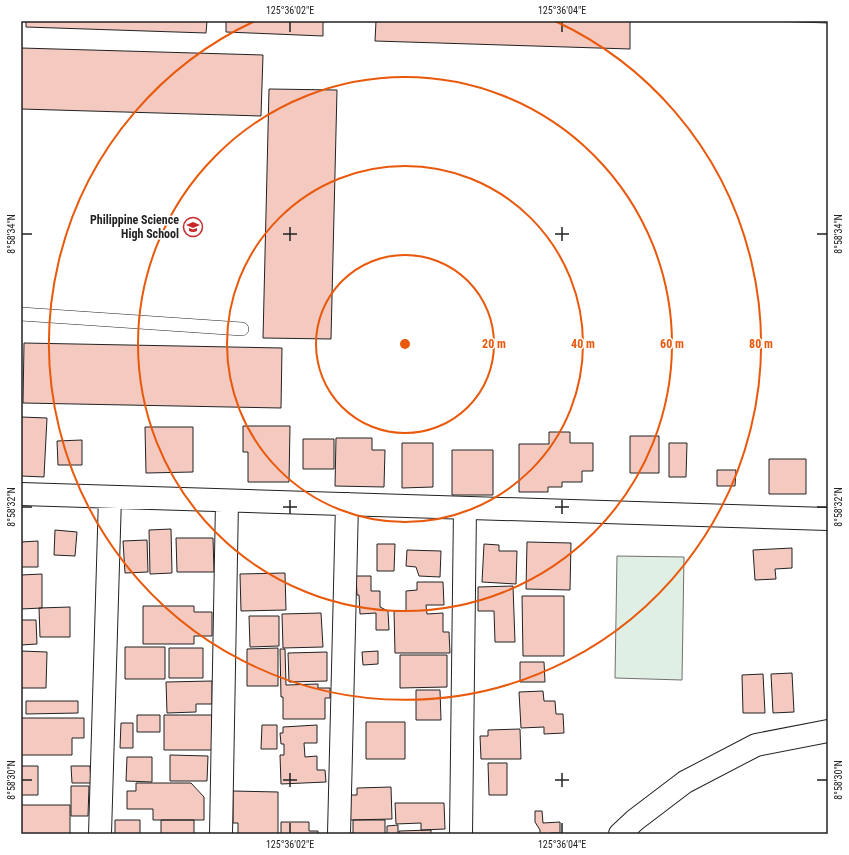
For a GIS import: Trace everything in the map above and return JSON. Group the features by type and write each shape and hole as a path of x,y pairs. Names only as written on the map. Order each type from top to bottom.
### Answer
{"street":[{"path":"21,494 828,519"},
{"path":"100,834 110,497"},
{"path":"221,834 227,500"},
{"path":"339,834 346,504"},
{"path":"461,834 465,508"},
{"path":"620,834 634,820 685,782 756,746 828,731"}],"lane":[{"path":"21,314 242,329"}],"green space":[{"path":"617,556 684,557 682,680 615,678"}],"building":[{"path":"26,21 207,21 206,33 26,27"},
{"path":"226,21 323,21 323,36 226,32"},
{"path":"376,21 630,21 630,49 375,41"},
{"path":"774,21 828,21 828,23"},
{"path":"21,48 263,55 261,116 21,109"},
{"path":"269,89 337,90 331,339 263,338"},
{"path":"24,343 282,348 281,408 23,403"},
{"path":"21,417 47,418 44,477 21,476"},
{"path":"243,426 290,426 289,482 248,482 248,452 243,452"},
{"path":"145,427 193,427 193,472 146,473"},
{"path":"549,432 570,432 570,443 593,443 593,471 582,471 582,482 562,482 562,487 548,487 548,492 519,492 519,444 549,444"},
{"path":"630,436 659,436 659,473 630,473"},
{"path":"336,438 372,438 372,450 385,450 384,487 335,486"},
{"path":"303,439 334,439 334,469 303,469"},
{"path":"82,440 82,465 58,465 57,441"},
{"path":"402,443 433,443 433,487 402,488"},
{"path":"669,443 687,443 686,477 669,477"},
{"path":"452,450 493,450 493,495 452,495"},
{"path":"769,459 806,459 806,494 769,494"},
{"path":"717,470 736,470 735,486 717,486"},
{"path":"171,529 172,573 150,574 149,530"},
{"path":"55,530 77,532 75,556 54,555"},
{"path":"176,538 213,538 214,572 177,572"},
{"path":"147,540 148,572 125,573 123,541"},
{"path":"38,541 38,567 21,567 21,542"},
{"path":"527,542 571,543 570,590 526,589"},
{"path":"377,544 395,544 394,571 377,571"},
{"path":"484,544 499,545 499,551 517,551 516,584 482,582"},
{"path":"792,548 792,568 775,569 776,579 755,580 753,550"},
{"path":"407,550 441,551 440,577 419,576 416,567 406,566"},
{"path":"285,573 286,610 241,611 240,574"},
{"path":"42,574 42,608 21,609 21,575"},
{"path":"356,576 371,576 371,591 380,591 380,607 388,611 389,630 376,630 376,613 360,614"},
{"path":"417,582 443,582 444,605 426,605 427,614 443,613 443,632 449,632 450,653 395,653 394,611 406,611 406,591 417,590"},
{"path":"513,586 515,642 495,642 494,611 478,611 478,587"},
{"path":"522,596 564,596 564,656 523,656"},
{"path":"143,606 194,606 194,612 212,612 212,636 194,636 194,644 143,644"},
{"path":"70,607 70,637 40,637 39,608"},
{"path":"321,613 323,647 283,648 282,614"},
{"path":"249,616 279,616 279,646 250,647"},
{"path":"21,620 36,620 37,644 21,645"},
{"path":"125,647 165,647 165,679 125,679"},
{"path":"169,648 203,648 203,678 169,678"},
{"path":"278,648 278,686 247,686 247,649"},
{"path":"280,649 285,649 286,685 318,684 318,688 330,688 330,698 325,698 325,719 283,719"},
{"path":"21,651 47,652 46,688 21,688"},
{"path":"378,651 378,664 363,665 362,652"},
{"path":"327,652 327,681 289,682 288,653"},
{"path":"400,655 447,655 447,687 400,688"},
{"path":"520,662 544,662 545,682 520,682"},
{"path":"792,673 794,712 773,713 771,674"},
{"path":"763,674 765,713 743,713 742,675"},
{"path":"212,681 212,704 196,704 196,712 167,713 166,682"},
{"path":"416,690 440,690 441,720 416,720"},
{"path":"543,691 544,701 555,701 556,714 563,714 564,733 544,734 544,727 521,728 519,692"},
{"path":"26,701 78,701 78,713 26,714"},
{"path":"137,715 160,715 160,732 137,732"},
{"path":"164,715 212,715 212,750 164,750"},
{"path":"21,718 84,718 84,738 72,738 72,755 21,755"},
{"path":"366,722 405,722 405,759 366,759"},
{"path":"121,723 133,723 133,748 120,748"},
{"path":"262,725 277,725 277,749 261,749"},
{"path":"317,725 317,743 304,743 305,757 317,756 317,770 325,770 326,782 281,784 280,755 284,755 284,744 281,744 280,733 283,733 283,727"},
{"path":"520,729 521,759 481,759 480,736 488,736 488,730"},
{"path":"170,755 208,756 207,781 170,781"},
{"path":"127,757 152,757 152,782 126,781"},
{"path":"488,763 507,763 507,795 489,795"},
{"path":"21,766 38,766 38,795 21,795"},
{"path":"71,766 90,766 91,783 72,783"},
{"path":"136,783 191,783 204,797 204,820 153,820 153,809 127,809 127,791 136,791"},
{"path":"71,786 89,786 88,816 71,816"},
{"path":"391,787 392,819 349,820 349,795 357,795 357,788"},
{"path":"233,791 278,792 278,834 238,834 238,823 233,823"},
{"path":"395,803 444,803 445,829 421,830 421,823 396,824"},
{"path":"21,805 70,805 70,834 21,834"},
{"path":"535,811 542,811 543,823 560,822 560,833 540,834 540,830 535,822"},
{"path":"115,820 140,820 140,834 115,834"},
{"path":"161,820 194,820 194,834 161,834"},
{"path":"353,820 385,820 385,834 347,834 353,833"},
{"path":"281,822 309,822 309,831 318,831 318,834 281,834"},
{"path":"398,825 398,834 387,834 387,826"},
{"path":"431,830 431,834 399,834 399,831"}],"place":[{"name":"Philippine Science High School","path":"193,227"}]}
